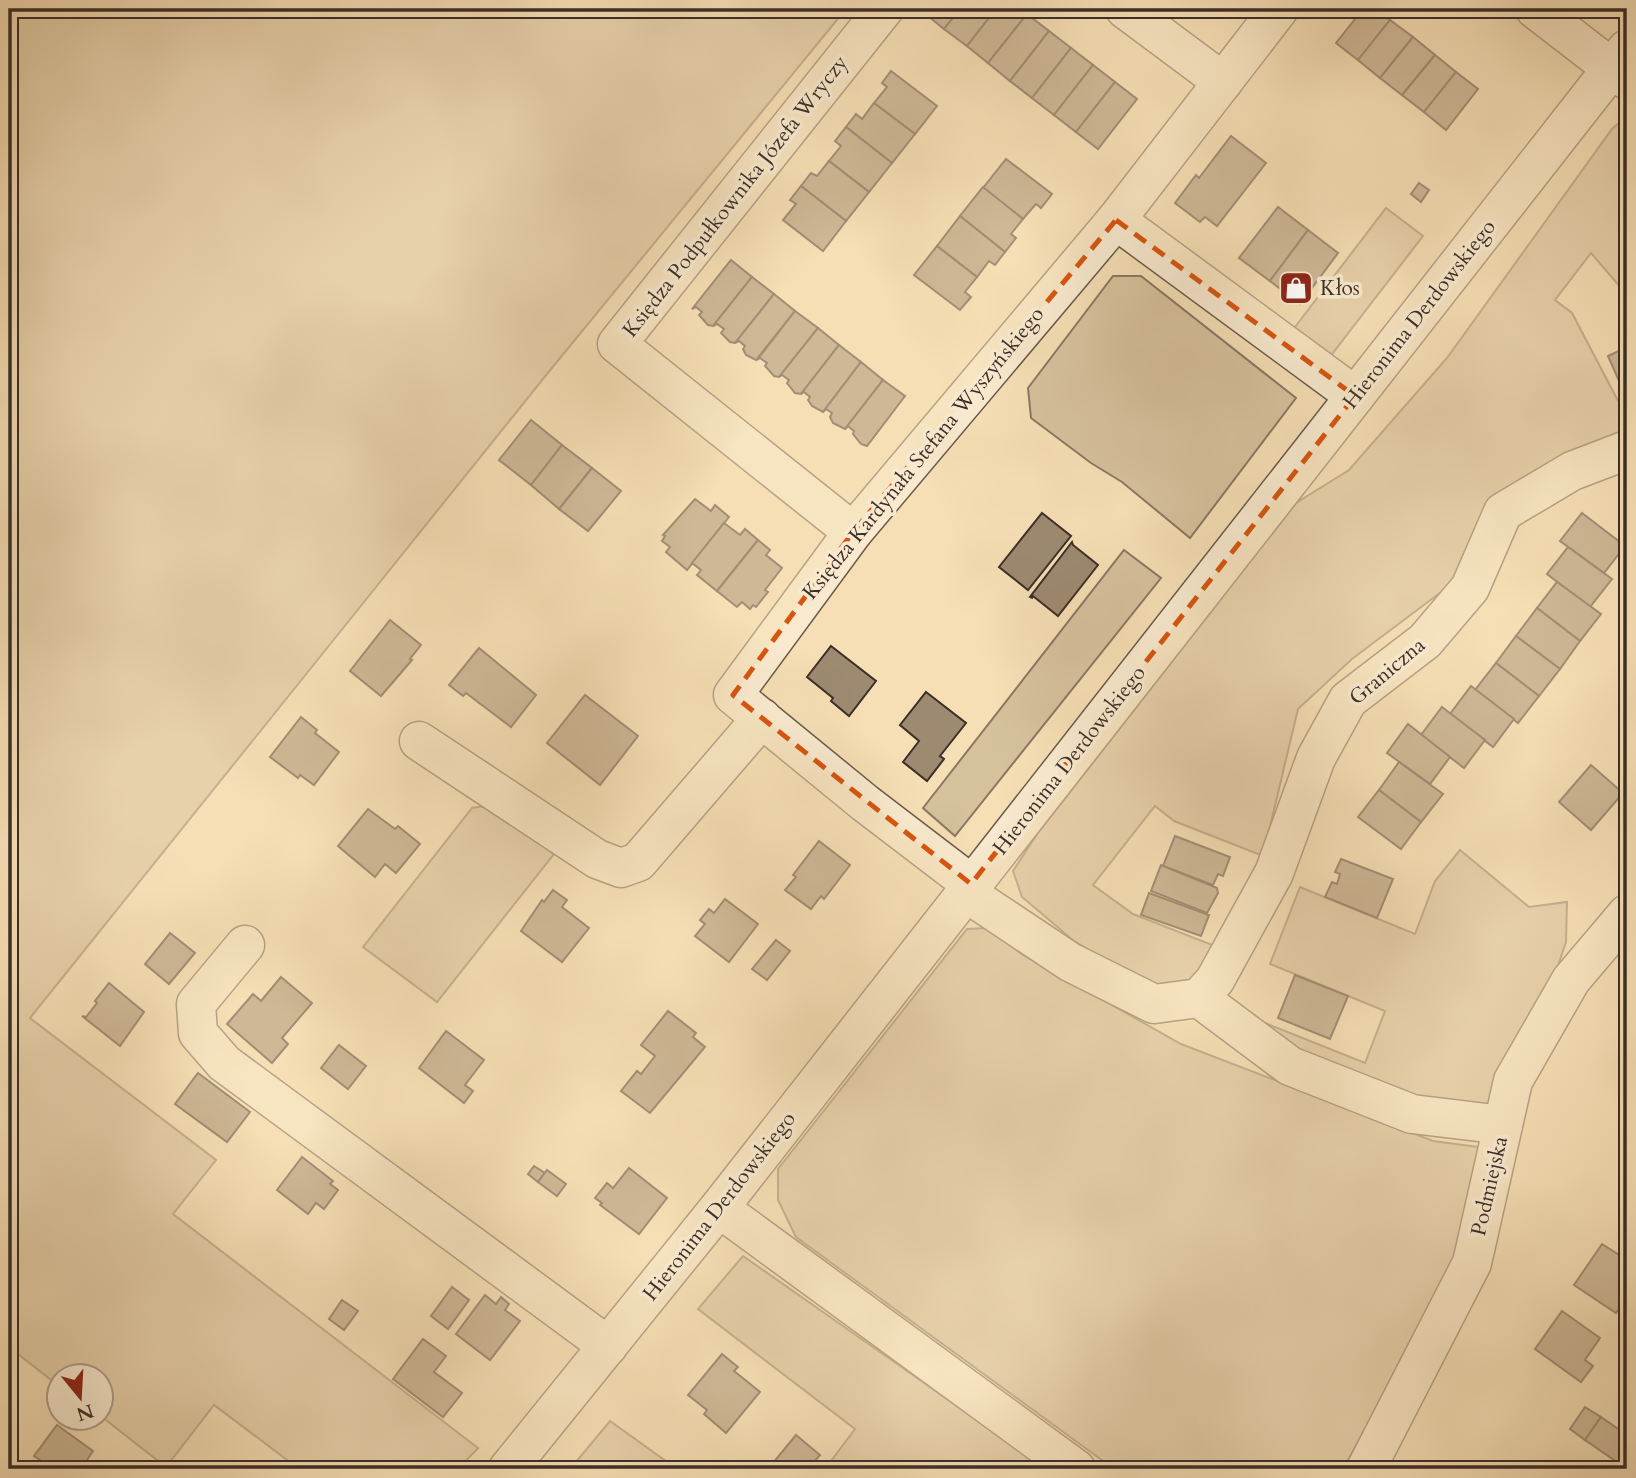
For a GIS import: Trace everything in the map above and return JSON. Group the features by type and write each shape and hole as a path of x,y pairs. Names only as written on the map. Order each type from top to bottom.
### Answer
{"street":[{"name":"Księdza Podpułkownika Józefa Wryczy","path":"853,532 617,344 884,9"},
{"path":"1125,9 1223,82"},
{"name":"Księdza Kardynała Stefana Wyszyńskiego","path":"968,888 733,695 853,532 1116,219 1279,9"},
{"path":"1535,9 1622,66"},
{"name":"Hieronima Derdowskiego","path":"508,1469 719,1208 1355,396 1622,66"},
{"path":"1116,219 1355,396"},
{"name":"Graniczna","path":"1199,998 1215,980 1274,873 1316,758 1348,700 1425,641 1470,588 1503,512 1572,471 1627,450"},
{"path":"419,741 597,859 621,868 638,862 762,718"},
{"path":"968,888 1070,962 1154,1004 1199,998 1290,1066 1412,1114 1503,1125"},
{"name":"Podmiejska","path":"1366,1469 1472,1263 1513,1081 1571,980 1627,914"},
{"path":"245,945 196,1004 198,1033 224,1063 608,1346"},
{"path":"719,1208 1076,1469"}],"highlighted area":[{"path":"1116,220 1355,396 971,884 733,695 853,532"}],"shaded area":[{"path":"9,9 846,9 547,374 30,1018 216,1160 173,1214 478,1448 458,1469 299,1469 214,1405 166,1467 116,1428 116,1362 46,1362 46,1376 9,1347"},
{"path":"1627,116 1627,295 1591,253 1555,300 1572,313 1627,418 1627,429 1507,495 1449,586 1352,659 1298,709 1263,856 1174,821 1155,806 1093,885 1133,914 1225,950 1199,989 1169,996 1074,941 1022,897 1013,871 1038,833 1296,503 1349,470 1447,358 1612,129"},
{"path":"1386,208 1423,236 1329,358 1292,331"},
{"path":"1113,276 1141,276 1296,398 1190,538 1122,482 1091,463 1031,418 1028,388"},
{"path":"1124,550 1161,578 955,836 923,808"},
{"path":"491,805 554,854 437,1002 363,947 472,808"},
{"path":"1460,850 1529,907 1567,902 1566,942 1548,995 1482,1115 1423,1109 1288,1049 1265,1023 1365,1063 1385,1011 1270,964 1300,887 1415,934 1435,881"},
{"path":"987,928 1023,955 1181,1044 1433,1141 1479,1147 1456,1267 1343,1469 1114,1469 796,1237 778,1200 778,1169 967,929"},
{"path":"743,1256 1047,1469 825,1469 855,1429 698,1309"},
{"path":"610,1421 677,1469 570,1469"}],"building":[{"path":"926,9 960,9 944,29 923,12"},
{"path":"960,9 996,9 967,46 944,29"},
{"path":"996,9 1021,9 1027,14 988,63 967,46"},
{"path":"1363,9 1377,9 1390,20 1358,60 1336,43"},
{"path":"1027,14 1049,31 1010,81 988,63"},
{"path":"1390,20 1413,37 1380,78 1358,60"},
{"path":"1049,31 1071,48 1032,98 1010,81"},
{"path":"1413,37 1435,55 1402,95 1380,78"},
{"path":"1071,48 1093,65 1054,115 1032,98"},
{"path":"1435,55 1456,72 1424,112 1402,95"},
{"path":"1093,65 1115,82 1076,132 1054,115"},
{"path":"891,71 937,106 915,134 874,103 887,87 882,83"},
{"path":"1456,72 1478,89 1446,130 1424,112"},
{"path":"1115,82 1137,99 1098,149 1076,132"},
{"path":"874,103 915,134 892,163 846,127 856,114 862,119"},
{"path":"846,127 892,163 869,192 829,161 841,146 835,141"},
{"path":"1231,136 1266,163 1217,226 1205,217 1200,222 1175,203 1196,175 1199,178"},
{"path":"1006,159 1052,194 1041,208 1036,204 1023,219 983,188"},
{"path":"829,161 869,192 846,221 801,186 811,173 817,176"},
{"path":"1419,183 1429,190 1421,202 1411,194"},
{"path":"801,186 846,221 823,251 783,220 796,204 790,200"},
{"path":"983,187 1023,219 1011,234 1016,238 1005,252 960,216"},
{"path":"1278,207 1308,230 1270,281 1239,258"},
{"path":"960,216 1005,252 995,265 989,261 977,277 937,246"},
{"path":"1308,230 1338,253 1300,304 1270,281"},
{"path":"937,246 977,277 965,292 971,297 960,310 914,275"},
{"path":"731,260 752,277 713,326 708,325 699,315 702,312 696,307 692,309"},
{"path":"752,277 774,294 735,343 730,342 721,333 724,329 717,324 713,326"},
{"path":"774,294 795,311 756,360 746,355 743,349 745,346 739,341 735,343"},
{"path":"795,311 818,328 779,377 774,376 765,366 767,363 760,358 757,360"},
{"path":"818,328 839,345 801,394 795,393 787,383 789,380 782,375 779,377"},
{"path":"839,345 861,362 823,412 812,406 808,400 810,397 804,392 801,394"},
{"path":"1627,347 1627,399 1608,356"},
{"path":"861,362 883,380 845,429 833,423 830,417 832,413 826,409 823,412"},
{"path":"883,380 905,396 867,446 861,444 848,426 845,429"},
{"path":"531,420 562,445 531,485 499,460"},
{"path":"562,445 592,468 559,509 531,485"},
{"path":"592,468 621,491 588,531 559,509"},
{"path":"695,499 711,511 715,505 729,517 687,570 666,552 670,547 662,541 665,536 663,535"},
{"path":"1042,513 1071,536 1028,590 999,567"},
{"path":"1582,513 1625,546 1604,573 1560,541"},
{"path":"724,523 740,535 745,529 758,540 717,591 697,575 701,570 692,563"},
{"path":"758,540 770,550 766,555 782,568 756,607 753,605 750,609 742,602 737,607 717,591"},
{"path":"1072,542 1098,565 1058,616 1033,596 1030,597"},
{"path":"1568,547 1612,579 1590,607 1547,574"},
{"path":"1557,582 1601,614 1580,641 1537,608"},
{"path":"1537,608 1580,641 1560,669 1516,636"},
{"path":"390,620 421,645 410,659 412,660 381,696 350,671"},
{"path":"1516,636 1560,669 1539,696 1496,663"},
{"path":"831,646 876,681 849,716 831,701 833,698 807,677"},
{"path":"479,648 536,695 511,727 466,693 463,696 449,685"},
{"path":"1496,663 1539,696 1518,723 1475,690"},
{"path":"1471,686 1514,719 1493,747 1450,714"},
{"path":"926,692 966,723 940,756 944,759 927,781 903,762 919,741 900,725"},
{"path":"585,695 638,736 600,785 547,743"},
{"path":"1442,707 1485,740 1464,768 1421,735"},
{"path":"301,717 317,730 315,733 339,752 314,785 300,775 298,778 270,757"},
{"path":"1408,724 1450,757 1430,784 1387,753"},
{"path":"1399,762 1443,794 1421,822 1379,790"},
{"path":"1591,765 1623,793 1591,830 1559,802"},
{"path":"1379,790 1421,822 1401,849 1358,817"},
{"path":"368,809 395,829 398,826 420,844 396,873 385,864 375,877 338,846"},
{"path":"1175,836 1230,857 1223,876 1218,874 1213,885 1163,866"},
{"path":"819,841 850,865 824,899 821,896 811,909 785,890"},
{"path":"1341,859 1393,879 1377,918 1325,897 1332,882 1337,884 1340,874 1335,872"},
{"path":"1161,865 1217,888 1218,893 1207,913 1151,891"},
{"path":"553,890 567,900 562,907 589,928 562,962 521,931 542,900 544,902"},
{"path":"1149,893 1209,915 1201,936 1141,915"},
{"path":"725,899 758,924 729,962 695,936 705,924 700,920 709,909 714,913"},
{"path":"170,933 195,953 169,984 145,964"},
{"path":"776,940 790,951 767,980 752,969"},
{"path":"1295,975 1348,996 1330,1039 1278,1018"},
{"path":"281,977 312,1003 282,1038 288,1044 272,1063 227,1024 253,994 261,1001"},
{"path":"109,983 144,1012 120,1046 82,1016 86,1017"},
{"path":"668,1011 696,1033 693,1037 705,1047 650,1113 621,1091 637,1071 641,1074 655,1056 641,1045"},
{"path":"446,1031 484,1060 465,1085 473,1091 464,1103 419,1068"},
{"path":"339,1045 366,1066 348,1089 321,1068"},
{"path":"198,1073 250,1112 227,1142 175,1104"},
{"path":"302,1157 333,1181 330,1184 338,1190 324,1209 316,1203 308,1214 277,1190"},
{"path":"534,1166 545,1173 538,1182 528,1174"},
{"path":"629,1168 667,1198 639,1234 600,1205 602,1203 595,1198 607,1183 613,1188"},
{"path":"547,1170 566,1184 557,1196 538,1182"},
{"path":"1602,1244 1627,1260 1627,1297 1616,1313 1574,1285"},
{"path":"452,1287 469,1300 448,1329 431,1316"},
{"path":"485,1295 496,1304 501,1297 509,1304 505,1310 520,1321 490,1360 456,1334"},
{"path":"342,1300 358,1311 344,1330 329,1319"},
{"path":"1562,1311 1600,1338 1585,1360 1593,1366 1581,1382 1535,1349"},
{"path":"423,1339 446,1356 434,1372 462,1393 443,1417 393,1379"},
{"path":"722,1354 738,1367 734,1371 760,1392 726,1433 704,1414 707,1410 688,1395"},
{"path":"1585,1407 1601,1417 1585,1440 1570,1429"},
{"path":"1601,1417 1627,1435 1627,1469 1585,1440"},
{"path":"52,1432 67,1432 93,1451 83,1466 78,1463 74,1469 48,1469 50,1467 34,1456"},
{"path":"796,1435 820,1455 808,1469 768,1469"}],"place":[{"name":"Kłos","path":"1296,288"}]}
